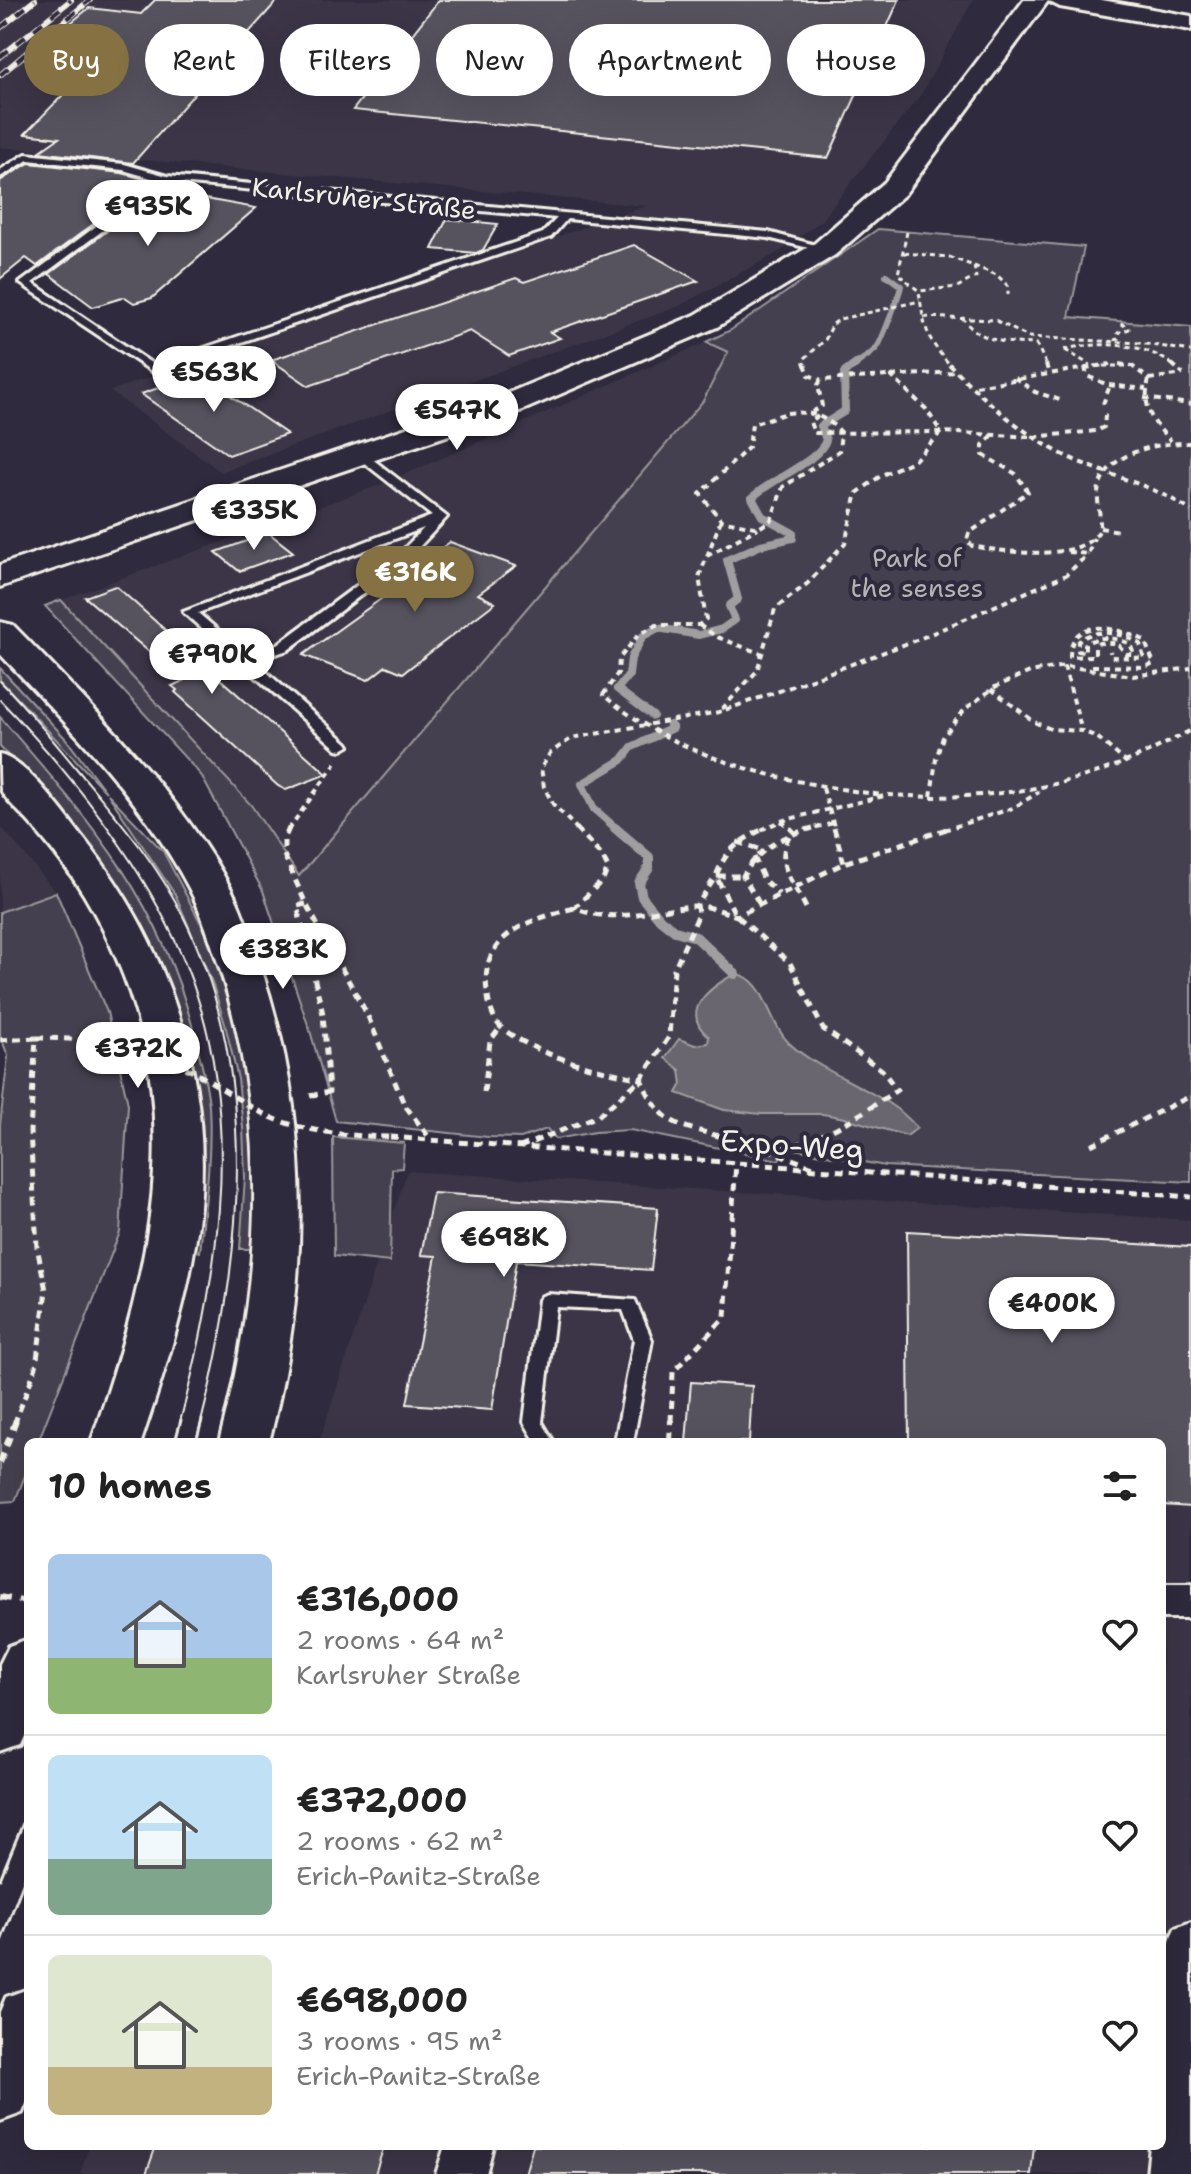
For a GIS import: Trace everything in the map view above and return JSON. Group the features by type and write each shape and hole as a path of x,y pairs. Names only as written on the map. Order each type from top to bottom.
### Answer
{"main road":[{"path":"0,577 512,403 651,347 718,315 825,249 895,188 1037,0"},
{"path":"1060,0 1191,23"},
{"path":"0,633 79,713 157,809 210,888 245,978 264,1051 272,1103 278,1185 275,1287 254,1413 245,1438"},
{"path":"0,766 66,841 115,914 138,965 164,1042 175,1105 177,1185 164,1281 143,1363 117,1438"},
{"path":"0,2092 24,2028"}],"street":[{"path":"1166,1601 1191,1601"},
{"path":"1172,2174 1191,1943"},
{"path":"461,2174 468,2150"}],"lane":[{"path":"0,174 26,157 124,167 166,179"},
{"name":"Karlsruher Straße","path":"563,218 547,235 153,369 25,283 166,179 768,235 825,249"},
{"path":"362,455 441,517"},
{"path":"342,746 189,612 441,517"},
{"path":"245,660 283,647 401,559 441,517"},
{"path":"543,1438 533,1422 548,1300 629,1304 643,1340 625,1438"}],"path":[{"path":"907,232 898,274 919,291 957,287 971,282 976,277 974,266"},
{"path":"904,253 961,259 997,275 1008,286 1008,295"},
{"path":"919,291 925,330 931,344 957,372 1033,437 1066,456 1172,497 1191,511"},
{"path":"920,301 848,316 833,324 825,340 803,360 809,375 821,380 957,372"},
{"path":"924,317 961,316 995,320 1037,344 1048,371"},
{"path":"961,316 975,333 1000,340 1037,344"},
{"path":"1113,341 1118,339 1118,333 1129,329 1118,321"},
{"path":"1028,337 1113,341 1191,351"},
{"path":"1087,366 1064,349 1105,344 1138,345 1164,358 1183,374 1149,379"},
{"path":"976,386 1104,362 1131,366 1144,372 1149,379"},
{"path":"1087,366 1087,376 1109,388 1133,386 1146,389"},
{"path":"890,375 926,409 941,432"},
{"path":"1015,378 1035,392 1060,400"},
{"path":"1149,379 1144,398 1147,417 1171,441"},
{"path":"811,412 822,406 818,385 821,380"},
{"path":"1103,404 1109,388"},
{"path":"1144,398 1191,404"},
{"path":"705,557 759,528 769,522 783,487 839,451 841,432 836,425 811,412 778,413 752,424 749,447 700,494 721,520 759,528"},
{"path":"818,415 810,422 814,433 941,432 1033,437 1046,433 1093,433 1104,427 1105,416 1101,412"},
{"path":"719,712 757,671 775,609 808,583 845,543 857,493 882,475 915,460 941,432"},
{"path":"992,436 983,445 983,455 1012,472 1026,485 1028,492 969,533 967,540 972,546 983,549 1088,554"},
{"path":"641,1079 569,1063 500,1028 483,987 483,969 491,950 510,932 538,918 574,908 603,880 608,868 602,856 553,804 544,787 541,768 550,753 572,738 719,712 919,639 1066,575 1088,554 1100,528 1098,490 1108,470 1142,450 1171,441 1191,443"},
{"path":"701,626 706,619 699,577 721,520"},
{"path":"1100,528 1120,531"},
{"path":"1067,552 1094,538"},
{"path":"762,654 717,637 701,626 656,625 639,634 619,659 618,673 603,695 656,733 758,772 823,788 931,797 1039,792"},
{"path":"931,797 934,769 943,738 963,712 991,689 1024,675 1064,666 1145,667 1154,663 1144,640 1120,629 1095,627 1083,630 1073,636 1068,647 1070,657 1095,656 1095,647 1107,642 1117,643 1126,654 1134,654 1130,644 1111,637 1090,640 1085,644 1085,652 1078,651 1078,642 1083,637 1112,633 1140,644 1144,658 1111,657 1110,651"},
{"path":"1064,666 1082,731"},
{"path":"1087,666 1110,674 1157,677 1191,668"},
{"path":"991,689 1036,723 1061,731 1082,731 1097,737 1127,763"},
{"path":"737,916 844,863 1013,808 1039,792 1127,763 1191,730"},
{"path":"342,746 326,780 293,820 284,840 284,855 306,904 367,1014 404,1104 432,1140"},
{"path":"823,788 844,863"},
{"path":"519,1147 598,1116 641,1079 669,1037 674,969 698,916 697,905 716,876 723,858 737,842 781,821 888,795"},
{"path":"781,821 792,834"},
{"path":"743,876 762,850 792,834 834,823"},
{"path":"792,834 783,849 782,866 807,910"},
{"path":"737,842 762,850"},
{"path":"754,857 764,880 779,894"},
{"path":"716,876 743,876"},
{"path":"716,876 737,916"},
{"path":"743,876 759,903"},
{"path":"306,904 297,906 323,1014 329,1092"},
{"path":"574,908 586,913 626,918 697,905 737,916 768,940 790,963 805,989 811,1012 824,1030 890,1074 897,1090 839,1129 764,1148"},
{"path":"484,1092 490,1041 500,1028"},
{"path":"0,1040 36,1038 30,1131 37,1247 46,1290 36,1367 0,1463"},
{"name":"Expo-Weg","path":"36,1038 96,1040 151,1053 178,1063 236,1100 287,1123 357,1136 1191,1197"},
{"path":"641,1079 654,1107 669,1119 691,1129 764,1148 817,1169"},
{"path":"1091,1145 1191,1096"},
{"path":"670,1438 673,1372 725,1317 736,1163"},
{"path":"0,1597 24,1601"}],"shaded area":[{"path":"0,0 973,0 925,88 925,24 787,24 787,96 920,96 821,221 781,251 677,307 221,472 110,391 646,206 0,147"},
{"path":"706,342 728,352 703,401 299,877 251,805 61,600 385,483"},
{"path":"0,825 56,892 0,912"},
{"path":"735,974 745,977 760,991 782,1034 803,1055 874,1094 917,1128 907,1136 823,1114 761,1114 724,1110 677,1093 682,1084 680,1070 665,1058 679,1039 695,1045 708,1043 709,1037 696,1018 697,1009 708,993"},
{"path":"407,1171 1191,1220 1191,2174 80,2174 88,2150 1166,2150 1166,1438 320,1438"}],"green space":[{"name":"Park of the senses","path":"878,229 1084,247 1069,317 1191,327 1191,1182 885,1166 784,1147 779,1160 630,1130 556,1139 547,1129 521,1138 488,1137 336,1121 311,1034 263,891 201,775 45,606 61,600 251,805 299,876 703,401 728,352 706,342 731,330"},
{"path":"0,668 66,739 106,792 0,680"},
{"path":"0,717 62,790 116,861 161,938 179,982 193,1029 209,1106 209,1161 200,1252 194,1250 181,1031 172,994 156,958 23,771 0,747"},
{"path":"108,794 163,851 209,939 225,982 241,1042 257,1154 255,1249 240,1249 245,1177 238,1079 212,982 176,896"},
{"path":"56,892 107,1012 128,1104 120,1232 40,1438 24,1438 24,1478 15,1501 0,1502 0,1125 8,1056 0,1035 0,912"},
{"path":"333,1137 404,1143 402,1168 392,1169 390,1262 334,1256"}],"building":[{"path":"155,0 278,0 257,24 145,24 145,96 193,96 133,163 39,152 59,138 25,134 62,96 129,96 129,24 69,24 89,8 141,14"},
{"path":"439,0 899,0 888,24 787,24 787,96 856,96 828,158 353,110 364,96 420,96 420,24"},
{"path":"29,163 122,173 144,179 134,186 142,188 37,266 26,258 0,279 0,181"},
{"path":"161,191 256,208 152,298 134,303 125,297 93,307 49,274"},
{"path":"447,219 498,224 483,250 476,253 432,249"},
{"path":"634,245 698,281 550,332 560,338 509,356 470,331 309,386 271,360 516,278 524,282"},
{"path":"198,374 287,434 229,455 141,394"},
{"path":"269,533 293,552 239,571 216,552"},
{"path":"450,542 516,566 478,594 495,603 403,673 386,666 368,680 303,655 417,573 410,570"},
{"path":"115,586 327,774 286,790 278,786 175,692 177,690 172,686 183,681 85,597"},
{"path":"433,1193 658,1208 651,1270 516,1261 492,1410 407,1404 436,1256 421,1255"},
{"path":"907,1231 1191,1247 1191,1507 1166,1505 1166,1438 909,1438"},
{"path":"691,1382 752,1386 749,1438 686,1438"},
{"path":"155,2150 383,2150 375,2174 146,2174"},
{"path":"532,2150 1034,2150 1031,2174 525,2174"}],"waterway":[{"path":"853,366 878,346 895,305 901,286 886,275"},
{"path":"653,716 617,689 629,675 631,658 643,636 658,628 699,635 722,629 735,620 729,606 738,599 727,560 761,545 793,538 793,533 762,516 752,498 822,448 826,440 821,426 845,411 844,373 856,364"},
{"path":"618,830 594,809 582,784 622,760 632,747 673,728 670,725"},
{"path":"615,828 649,857 649,868 639,883 642,897 660,919 675,931 696,937 735,974"}],"tram line":[{"path":"0,681 48,734 148,857 183,916 208,976 225,1038 234,1101 237,1166 234,1231 227,1296 201,1422"},
{"path":"0,700 88,801 140,875 181,955 197,996 211,1048 221,1155 219,1210 204,1318 180,1422"},
{"path":"176,1438 181,1420"},
{"path":"197,1438 202,1420"},
{"path":"0,1879 24,1821"},
{"path":"0,1944 24,1881"}],"railway":[{"path":"0,28 35,0"},
{"path":"0,57 71,0"},
{"path":"0,75 90,0"}]}
